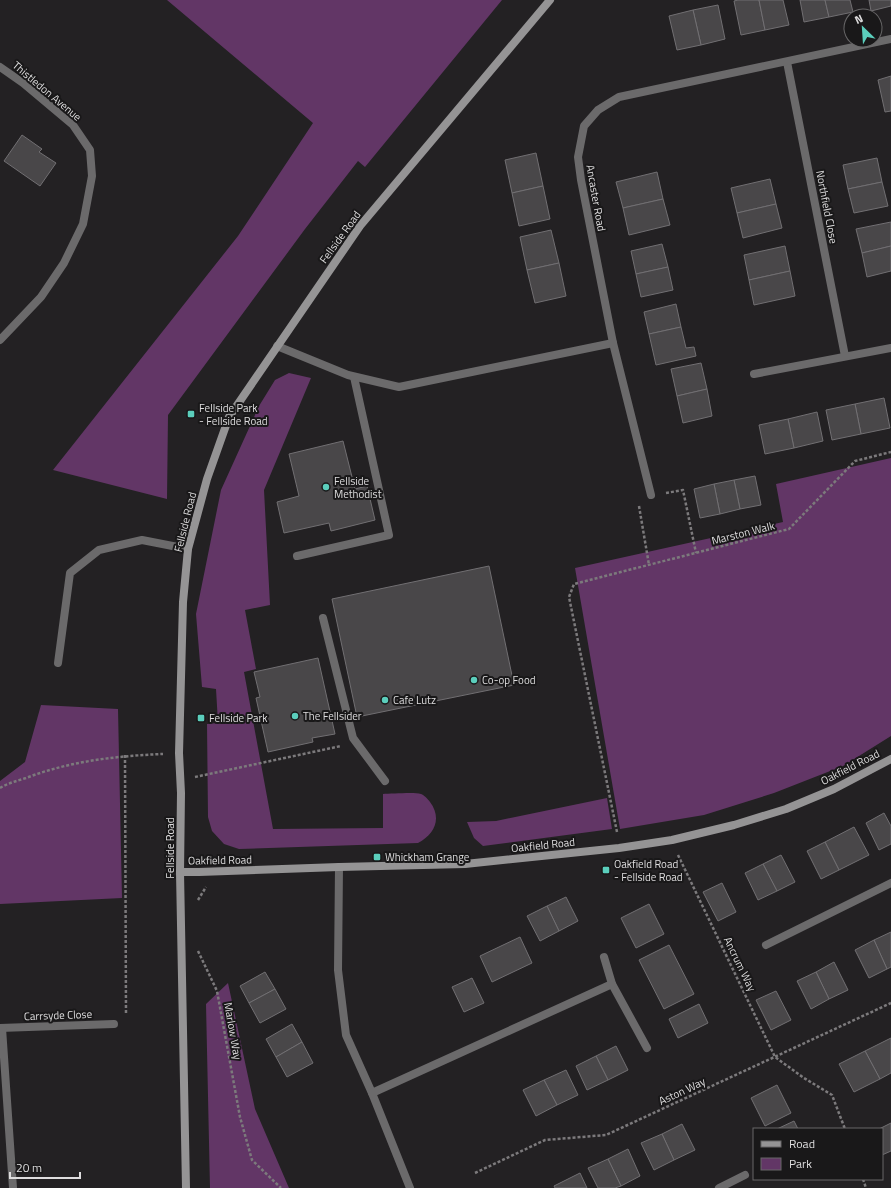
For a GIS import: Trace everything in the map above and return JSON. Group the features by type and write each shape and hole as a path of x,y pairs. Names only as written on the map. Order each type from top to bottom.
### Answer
{"street":[{"name":"Fellside Road","path":"186,1188 180,872 181,780 179,753 183,602 188,550 207,479 229,417 360,226 550,0"},
{"name":"Ancaster Road","path":"652,495 613,343 581,180 578,157 584,126 598,110 619,97 891,40"},
{"name":"Northfield Close","path":"787,62 846,356"},
{"name":"Thistledon Avenue","path":"0,67 23,83 73,125 90,150 92,176 83,224 64,263 41,297 0,340"},
{"path":"277,346 354,377 399,387 613,343"},
{"path":"754,374 891,348"},
{"path":"297,556 390,535 354,377"},
{"path":"58,663 70,572 99,550 142,540 188,550"},
{"path":"323,618 353,738 385,781"},
{"name":"Oakfield Road","path":"180,872 465,864 619,848 672,840 734,825 786,809 834,789 891,759"},
{"path":"339,867 338,970 346,1035 372,1093 410,1188"},
{"path":"766,945 891,883"},
{"path":"604,957 612,984 647,1048"},
{"path":"372,1093 612,984"},
{"name":"Carrsyde Close","path":"13,1188 1,1028 114,1024"},
{"path":"719,1188 745,1175"}],"path":[{"name":"Marston Walk","path":"617,832 569,597 574,584 789,529 856,461 891,452"},
{"path":"649,565 638,500 652,495 683,490 696,553"},
{"path":"181,780 356,743"},
{"path":"0,788 38,773 76,763 125,756 179,753"},
{"path":"114,1024 126,1024 125,756"},
{"path":"619,848 617,832 624,831"},
{"name":"Ancrum Way","path":"672,840 775,1056 804,1078 832,1095 845,1128"},
{"path":"198,907 198,899 216,872"},
{"name":"Marlow Way","path":"196,946 218,991 240,1117 252,1160 281,1188"},
{"name":"Aston Way","path":"475,1172 544,1140 606,1135 891,1003"}],"green space":[{"path":"167,0 502,0 365,167 358,161 305,229 168,415 167,499 53,470 238,236 313,123"},
{"path":"289,373 311,378 264,490 270,605 245,610 256,669 244,672 273,829 383,828 383,794 418,793 427,798 434,808 436,820 435,825 429,835 418,843 239,849 224,844 212,831 208,817 207,724 218,723 216,689 202,687 196,614 221,490 259,406 275,380"},
{"path":"891,458 891,736 843,766 774,793 704,815 620,829 575,568 783,522 776,484"},
{"path":"41,705 118,709 122,898 0,904 0,781 25,762"},
{"path":"607,798 612,829 483,846 474,838 467,822 496,821"},
{"path":"228,983 255,1109 289,1188 210,1188 206,1004"}],"building":[{"path":"759,0 765,30 741,35 734,1"},
{"path":"759,0 783,0 789,25 765,30"},
{"path":"800,0 825,0 829,17 804,22"},
{"path":"825,0 850,0 852,8 843,8 843,14 829,17"},
{"path":"869,0 891,0 891,6 883,8 870,8"},
{"path":"718,5 725,39 701,45 693,10"},
{"path":"693,10 701,45 677,50 669,16"},
{"path":"891,76 891,111 885,112 878,80"},
{"path":"22,135 42,149 39,152 56,163 40,186 4,161"},
{"path":"536,153 543,186 512,193 505,160"},
{"path":"877,158 882,182 848,189 843,165"},
{"path":"657,172 663,199 623,208 616,182"},
{"path":"770,179 776,204 737,213 731,188"},
{"path":"882,182 888,206 854,213 848,189"},
{"path":"543,186 550,219 519,226 512,193"},
{"path":"663,199 670,225 629,235 623,208"},
{"path":"776,204 782,228 743,238 737,213"},
{"path":"891,222 891,246 862,253 856,229"},
{"path":"551,230 559,263 527,270 520,237"},
{"path":"662,244 668,267 636,274 631,251"},
{"path":"785,246 790,271 749,280 744,255"},
{"path":"891,246 891,271 867,277 862,253"},
{"path":"559,263 566,296 535,303 527,270"},
{"path":"668,267 673,290 641,297 636,274"},
{"path":"790,271 795,296 754,305 749,280"},
{"path":"676,304 681,327 649,334 644,312"},
{"path":"681,327 686,348 694,347 696,356 656,365 649,334"},
{"path":"701,363 707,389 677,396 671,369"},
{"path":"707,389 712,416 683,423 677,396"},
{"path":"884,398 890,428 861,434 855,404"},
{"path":"855,404 861,434 832,440 826,410"},
{"path":"817,412 823,441 794,448 788,419"},
{"path":"788,419 794,448 765,454 759,425"},
{"name":"Fellside Methodist","path":"343,441 355,489 367,486 375,520 331,531 329,523 284,533 277,502 299,496 289,454"},
{"path":"755,476 761,505 740,509 734,480"},
{"path":"734,480 740,509 720,514 714,484"},
{"path":"714,484 720,514 700,518 694,489"},
{"path":"489,566 514,685 357,717 332,599"},
{"name":"The Fellsider","path":"318,658 335,734 312,738 313,742 268,752 256,698 260,697 254,672"},
{"path":"884,813 891,826 891,844 879,850 866,823"},
{"path":"854,827 869,855 839,870 825,842"},
{"path":"825,842 839,870 821,879 807,851"},
{"path":"781,855 795,882 777,891 763,864"},
{"path":"763,864 777,891 758,900 745,873"},
{"path":"722,883 736,912 718,921 703,892"},
{"path":"566,897 578,921 559,931 547,906"},
{"path":"649,904 664,934 636,948 621,918"},
{"path":"547,906 559,931 540,941 527,916"},
{"path":"891,932 891,967 887,969 874,940"},
{"path":"520,937 532,963 492,982 480,956"},
{"path":"874,940 887,969 869,978 855,950"},
{"path":"669,945 694,994 664,1009 639,960"},
{"path":"834,962 848,990 829,999 816,972"},
{"path":"265,972 275,989 249,1003 240,986"},
{"path":"816,972 829,999 811,1009 797,981"},
{"path":"472,978 484,1003 464,1012 452,987"},
{"path":"275,989 286,1009 260,1023 249,1003"},
{"path":"776,991 791,1020 771,1030 756,1000"},
{"path":"699,1004 708,1023 678,1038 669,1019"},
{"path":"292,1024 302,1042 276,1057 266,1039"},
{"path":"891,1038 891,1073 880,1079 865,1051"},
{"path":"302,1042 313,1063 287,1077 276,1057"},
{"path":"616,1046 628,1070 608,1080 596,1056"},
{"path":"865,1051 880,1079 854,1092 839,1064"},
{"path":"596,1056 608,1080 587,1090 576,1066"},
{"path":"566,1070 578,1095 557,1105 544,1080"},
{"path":"544,1080 557,1105 536,1116 523,1090"},
{"path":"777,1085 791,1113 765,1126 751,1098"},
{"path":"794,1121 798,1128 779,1128"},
{"path":"891,1123 891,1151 883,1155 883,1128 881,1128"},
{"path":"682,1124 695,1150 674,1160 662,1134"},
{"path":"662,1134 674,1160 654,1170 641,1143"},
{"path":"628,1149 640,1176 621,1186 608,1159"},
{"path":"608,1159 621,1186 615,1188 598,1188 588,1168"},
{"path":"580,1173 587,1188 555,1188 554,1186"}],"place":[{"name":"Fellside Park - Fellside Road","path":"191,414"},
{"name":"Fellside Methodist","path":"326,487"},
{"name":"Co-op Food","path":"474,680"},
{"name":"Cafe Lutz","path":"385,700"},
{"name":"The Fellsider","path":"295,716"},
{"name":"Fellside Park","path":"201,718"},
{"name":"Whickham Grange","path":"377,857"},
{"name":"Oakfield Road - Fellside Road","path":"606,870"}]}
